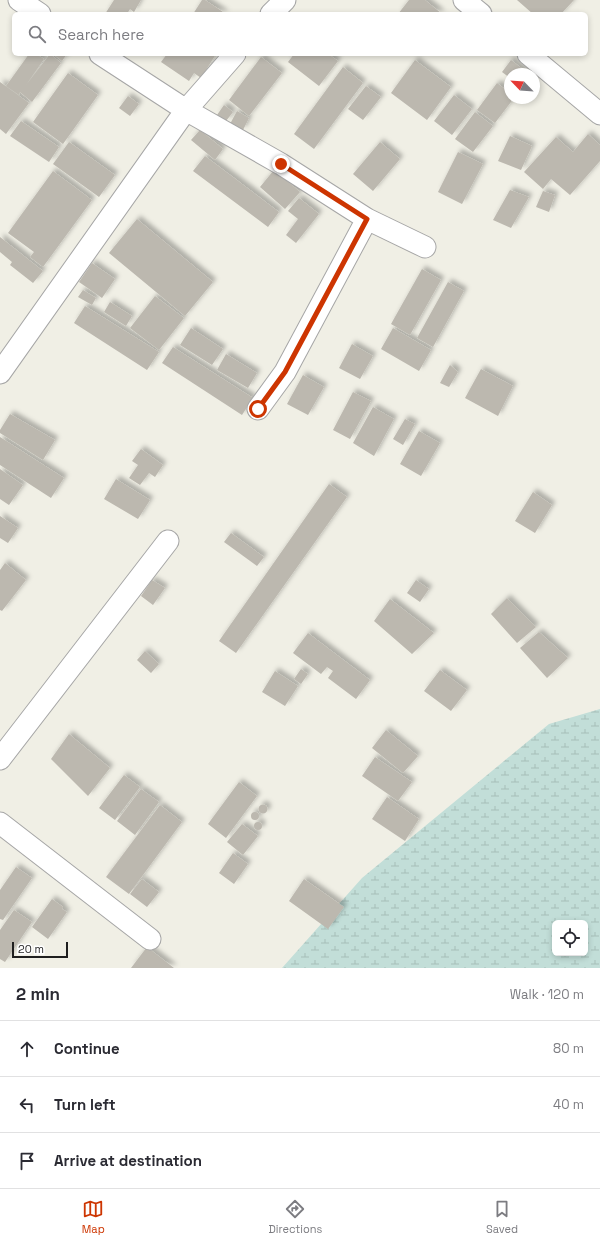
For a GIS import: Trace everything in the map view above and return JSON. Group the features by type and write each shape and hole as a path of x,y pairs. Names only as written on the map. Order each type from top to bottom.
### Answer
{"street":[{"path":"19,0 37,12"},
{"path":"273,12 285,0"},
{"path":"464,0 479,12"},
{"path":"103,56 186,110 281,164 367,219 425,247"},
{"path":"0,373 186,110 234,56"},
{"path":"530,56 600,114"},
{"path":"258,409 285,372 367,219"},
{"path":"0,758 168,541"},
{"path":"0,823 150,938"}],"green space":[{"path":"600,709 600,968 282,968 362,878 549,724"}],"building":[{"path":"114,0 141,0 134,12 130,9 128,12 106,12"},
{"path":"202,0 205,0 223,12 194,12"},
{"path":"409,0 425,0 440,12 400,12"},
{"path":"517,0 574,0 563,12 531,12"},
{"path":"28,56 39,56 44,59 26,85 48,56 52,56 61,63 32,102 20,92 19,95 6,86"},
{"path":"56,56 66,56 62,61"},
{"path":"166,56 215,56 201,78 194,73 189,81 161,62"},
{"path":"292,56 331,56 338,61 319,86 288,62"},
{"path":"261,57 282,73 249,116 229,100"},
{"path":"415,60 451,87 427,120 391,93"},
{"path":"511,60 521,68 505,68"},
{"path":"343,67 363,83 314,149 294,134"},
{"path":"68,73 98,95 63,144 33,122"},
{"path":"0,82 29,103 6,134 0,129"},
{"path":"497,83 504,88 504,104 509,104 495,123 477,110"},
{"path":"366,86 381,97 363,120 348,109"},
{"path":"454,95 472,109 452,135 434,121"},
{"path":"128,96 139,104 130,116 119,108"},
{"path":"224,105 233,112 226,121 217,115"},
{"path":"237,111 249,118 243,130 230,124"},
{"path":"475,112 493,126 473,152 455,139"},
{"path":"21,121 59,147 49,162 10,136"},
{"path":"200,130 223,149 215,160 191,140"},
{"path":"588,134 600,145 600,161 570,195 551,179 543,189 524,172 556,137 573,152"},
{"path":"510,136 532,146 521,170 498,161"},
{"path":"69,142 115,175 99,197 53,164"},
{"path":"380,142 400,159 373,191 353,174"},
{"path":"458,152 483,164 462,204 438,192"},
{"path":"205,156 279,212 268,227 193,171"},
{"path":"274,170 300,192 285,209 260,187"},
{"path":"53,171 92,200 43,267 30,257 34,252 8,233"},
{"path":"510,190 529,197 511,228 493,220"},
{"path":"543,191 555,195 549,212 536,207"},
{"path":"299,198 319,214 296,243 286,235 298,219 288,211"},
{"path":"137,219 213,282 185,316 109,253"},
{"path":"0,237 43,271 33,283 10,265 12,262 0,252"},
{"path":"92,263 115,279 102,298 79,282"},
{"path":"422,269 441,280 410,335 391,324"},
{"path":"448,282 464,291 433,347 417,338"},
{"path":"83,290 96,298 92,305 78,297"},
{"path":"155,296 184,318 159,350 130,328"},
{"path":"110,302 132,316 126,326 104,312"},
{"path":"85,306 159,352 147,370 74,323"},
{"path":"191,328 223,349 212,365 180,345"},
{"path":"393,328 431,350 419,371 381,349"},
{"path":"352,344 373,356 360,379 339,368"},
{"path":"173,347 253,398 242,415 162,363"},
{"path":"226,354 257,373 248,388 217,370"},
{"path":"450,365 458,372 449,387 440,383"},
{"path":"481,369 513,386 498,416 465,398"},
{"path":"303,375 324,387 308,415 287,404"},
{"path":"353,392 371,401 350,439 333,430"},
{"path":"373,407 394,419 374,456 353,443"},
{"path":"10,414 55,440 43,460 0,433 0,430"},
{"path":"405,419 415,424 403,445 393,439"},
{"path":"419,431 440,443 421,476 400,464"},
{"path":"0,437 64,478 51,498 0,465"},
{"path":"141,449 163,465 155,477 149,473 140,485 129,478 138,465 132,461"},
{"path":"0,469 23,485 9,505 0,499"},
{"path":"116,479 150,500 138,519 104,499"},
{"path":"329,484 347,497 236,653 219,641"},
{"path":"533,492 552,505 535,533 515,521"},
{"path":"0,516 18,528 8,543 0,538"},
{"path":"231,533 264,557 257,566 224,542"},
{"path":"5,563 26,580 2,611 0,610 0,570"},
{"path":"152,580 165,588 153,605 141,596"},
{"path":"416,580 429,589 420,602 407,593"},
{"path":"507,598 536,627 517,643 491,614"},
{"path":"390,599 434,633 412,654 374,621"},
{"path":"539,632 568,658 547,678 520,648"},
{"path":"308,633 370,680 356,699 328,678 333,671 327,667 321,674 293,653"},
{"path":"145,651 159,664 151,673 137,660"},
{"path":"301,669 308,674 301,684 294,679"},
{"path":"440,670 467,690 451,711 424,691"},
{"path":"275,671 298,686 285,706 262,692"},
{"path":"386,730 418,756 403,773 372,748"},
{"path":"69,734 110,768 88,796 51,759"},
{"path":"375,757 412,782 398,801 362,776"},
{"path":"124,775 140,787 115,820 99,808"},
{"path":"239,782 257,796 226,838 208,824"},
{"path":"141,789 159,802 135,835 117,821"},
{"path":"387,797 419,819 405,841 372,819"},
{"path":"160,805 182,822 129,894 106,877"},
{"path":"261,805 265,805 267,809 265,813 261,813 259,811 259,807"},
{"path":"253,812 257,812 259,816 257,820 253,820 251,818 251,814"},
{"path":"258,822 261,823 261,829 258,830 255,829 254,826 255,823"},
{"path":"242,824 258,836 243,855 227,842"},
{"path":"233,853 248,864 234,884 219,873"},
{"path":"16,867 32,878 3,920 0,919 0,890"},
{"path":"142,879 159,892 147,907 130,894"},
{"path":"304,879 344,907 328,929 289,901"},
{"path":"52,899 67,912 48,939 32,927"},
{"path":"14,910 32,922 5,962 0,959 0,930"},
{"path":"147,947 174,968 131,968"}],"route":[{"path":"258,409 285,372 305,332 367,219 281,164"}]}
